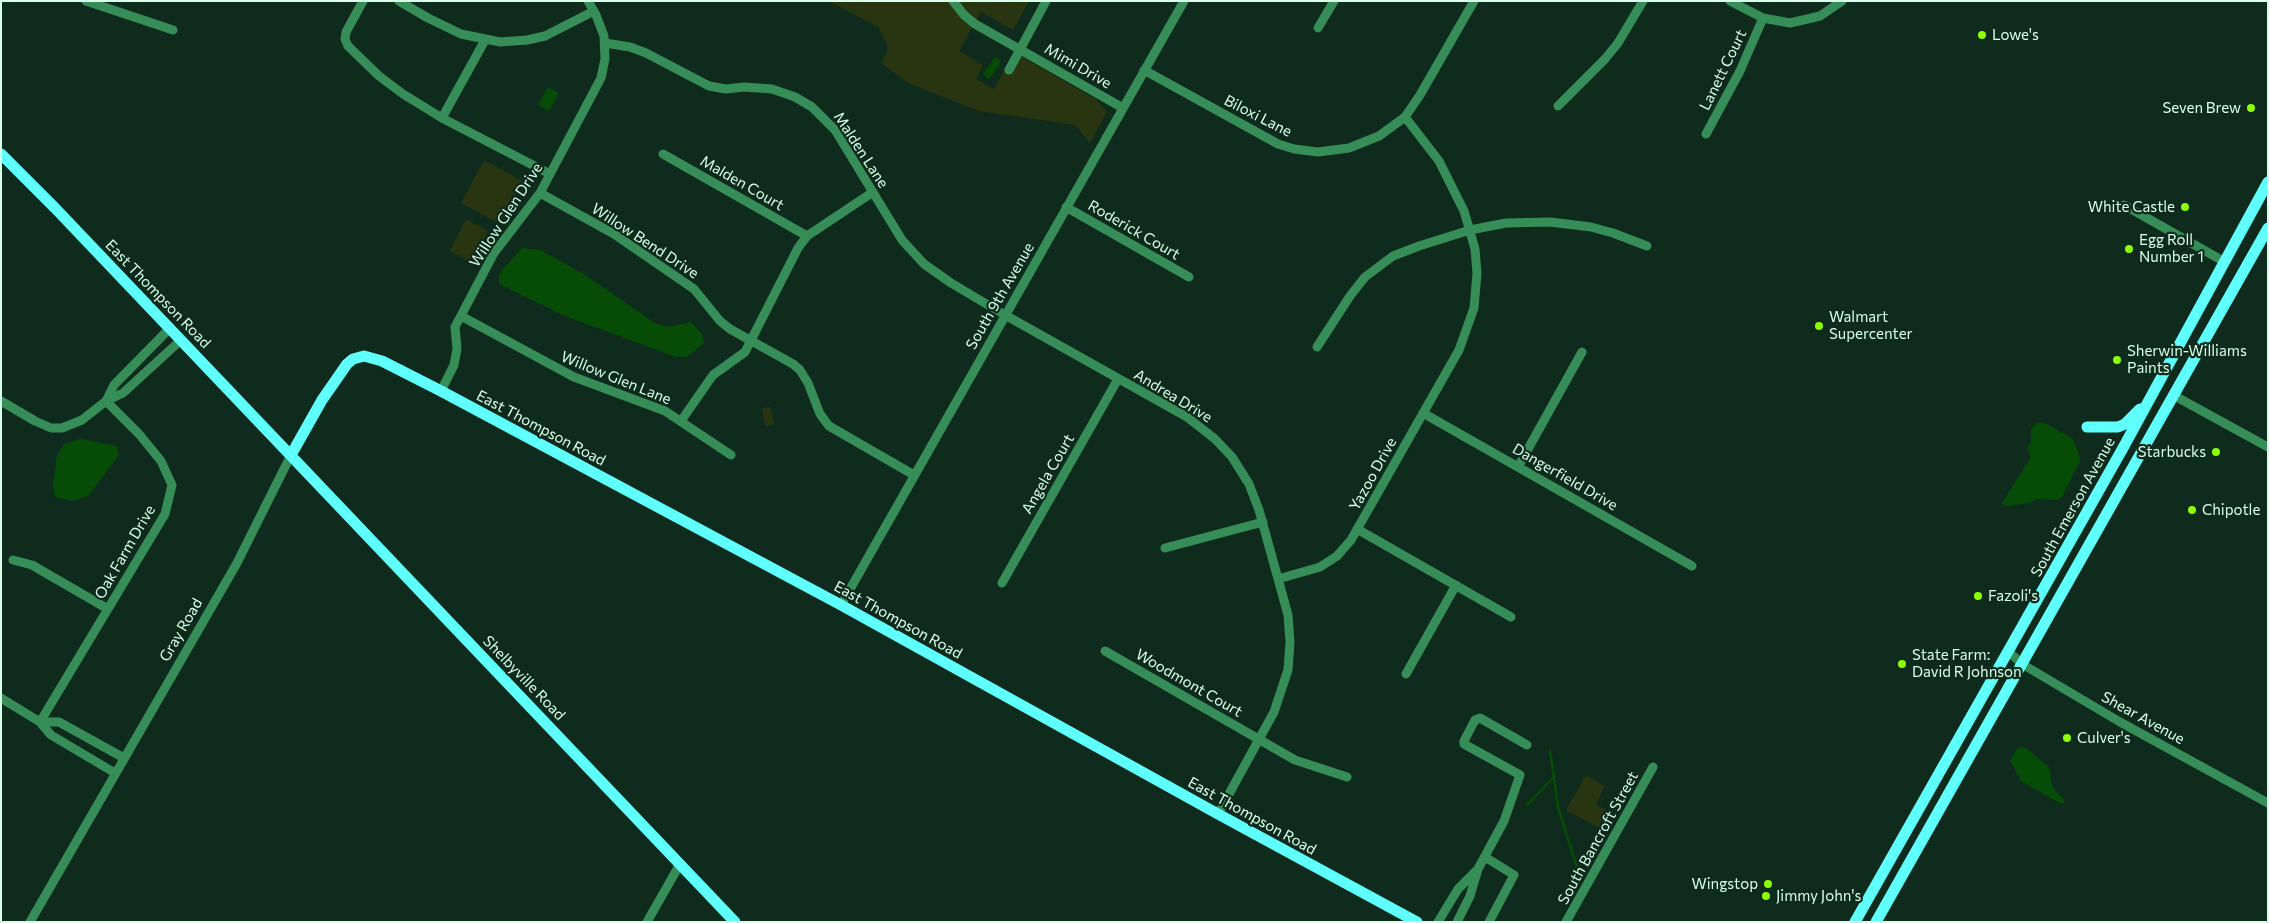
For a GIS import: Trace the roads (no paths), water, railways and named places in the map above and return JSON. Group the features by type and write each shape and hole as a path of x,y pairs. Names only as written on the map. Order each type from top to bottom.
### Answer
{"main road":[{"name":"East Thompson Road","path":"1,154 291,455"},
{"name":"South Emerson Avenue","path":"1855,922 2149,400 2223,261 2268,183"},
{"name":"South Emerson Avenue","path":"1876,922 2268,228"},
{"name":"East Thompson Road","path":"359,357 369,356 382,361 441,391 841,605 1417,922"},
{"name":"Gray Road","path":"291,455 341,370 359,357"},
{"path":"2087,427 2108,428 2125,424 2149,400"},
{"name":"Shelbyville Road","path":"291,455 735,922"}],"street":[{"path":"86,1 174,30"},
{"path":"363,1 346,32 345,39 350,48 388,83 442,118 550,174"},
{"path":"399,1 461,34 485,40 512,42 538,38 560,30 594,11"},
{"name":"Willow Glen Drive","path":"441,391 454,365 457,349 455,327 494,253 540,193 599,82 604,66 605,43 600,24 588,1"},
{"path":"953,1 964,15 975,24 1020,49"},
{"name":"Mimi Drive","path":"1009,70 1046,1"},
{"name":"South 9th Avenue","path":"841,605 1184,1"},
{"path":"1318,28 1334,1"},
{"name":"Biloxi Lane","path":"1144,70 1264,138 1294,149 1330,151 1357,146 1379,136 1404,117 1420,95 1474,1"},
{"path":"1558,106 1618,42 1643,1"},
{"path":"1730,1 1763,18 1782,22 1809,20 1831,10 1842,1"},
{"name":"Lanett Court","path":"1706,134 1740,71 1763,18"},
{"path":"442,118 485,40"},
{"name":"Malden Lane","path":"605,43 646,53 709,86 726,89 764,87 795,97 812,107 835,130 902,240 916,257 938,274 1005,315"},
{"name":"Mimi Drive","path":"1020,49 1123,108"},
{"name":"Yazoo Drive","path":"1278,579 1309,571 1327,563 1345,547 1358,529 1459,350 1474,308 1477,273 1475,249 1458,196 1439,161 1404,117"},
{"name":"Malden Court","path":"663,154 807,236"},
{"path":"681,420 713,376 741,355 751,341 798,248 807,236 873,192"},
{"name":"Willow Bend Drive","path":"540,193 614,234 694,289 720,321 737,334 793,364 800,370 808,383 820,414 829,426 914,475"},
{"path":"2124,205 2223,261"},
{"name":"Roderick Court","path":"1066,207 1189,277"},
{"path":"1317,347 1354,289 1383,262 1419,246 1470,230 1506,223 1550,222 1591,227 1647,246"},
{"name":"Andrea Drive","path":"1005,315 1187,417 1216,439 1232,457 1249,484 1263,522 1278,579"},
{"name":"Willow Glen Lane","path":"461,316 574,377 658,408 681,420 732,456"},
{"path":"106,401 114,385 170,328"},
{"path":"1,402 52,428 62,428 82,420 106,401 123,393 181,340"},
{"path":"1518,466 1582,352"},
{"name":"Angela Court","path":"1002,583 1118,378"},
{"path":"2173,395 2268,447"},
{"name":"Oak Farm Drive","path":"40,722 165,514 172,485 160,461 139,434 106,401"},
{"name":"Dangerfield Drive","path":"1423,413 1692,566"},
{"name":"Gray Road","path":"30,922 236,563 291,455"},
{"path":"1165,548 1263,522"},
{"path":"1358,529 1511,617"},
{"path":"13,560 32,565 108,609"},
{"path":"1218,814 1274,712 1283,690 1289,658 1288,615 1278,579"},
{"path":"1406,674 1456,585"},
{"name":"Woodmont Court","path":"1105,651 1295,760 1347,777"},
{"name":"Shear Avenue","path":"2008,651 2022,664 2125,724 2268,803"},
{"path":"1,698 40,722 51,735 115,773"},
{"path":"1457,922 1470,896 1478,869 1504,822 1520,776 1464,744 1464,741 1478,718 1527,745"},
{"path":"40,722 59,722 124,758"},
{"name":"South Bancroft Street","path":"1566,922 1653,768"},
{"path":"1485,857 1514,875 1489,922"},
{"path":"647,922 680,864"},
{"path":"1438,922 1458,889 1478,869"}],"waterway":[{"path":"1550,750 1558,807 1577,867 1574,886"},
{"path":"1527,805 1555,776"}],"place":[{"name":"Lowe's","path":"1982,35"},
{"name":"Seven Brew","path":"2251,108"},
{"name":"White Castle","path":"2185,207"},
{"name":"Egg Roll Number 1","path":"2129,249"},
{"name":"Walmart Supercenter","path":"1819,326"},
{"name":"Sherwin-Williams Paints","path":"2117,360"},
{"name":"Starbucks","path":"2216,452"},
{"name":"Chipotle","path":"2192,510"},
{"name":"Fazoli's","path":"1978,596"},
{"name":"State Farm: David R Johnson","path":"1902,664"},
{"name":"Culver's","path":"2067,738"},
{"name":"Wingstop","path":"1768,884"},
{"name":"Jimmy John's","path":"1766,896"}]}
